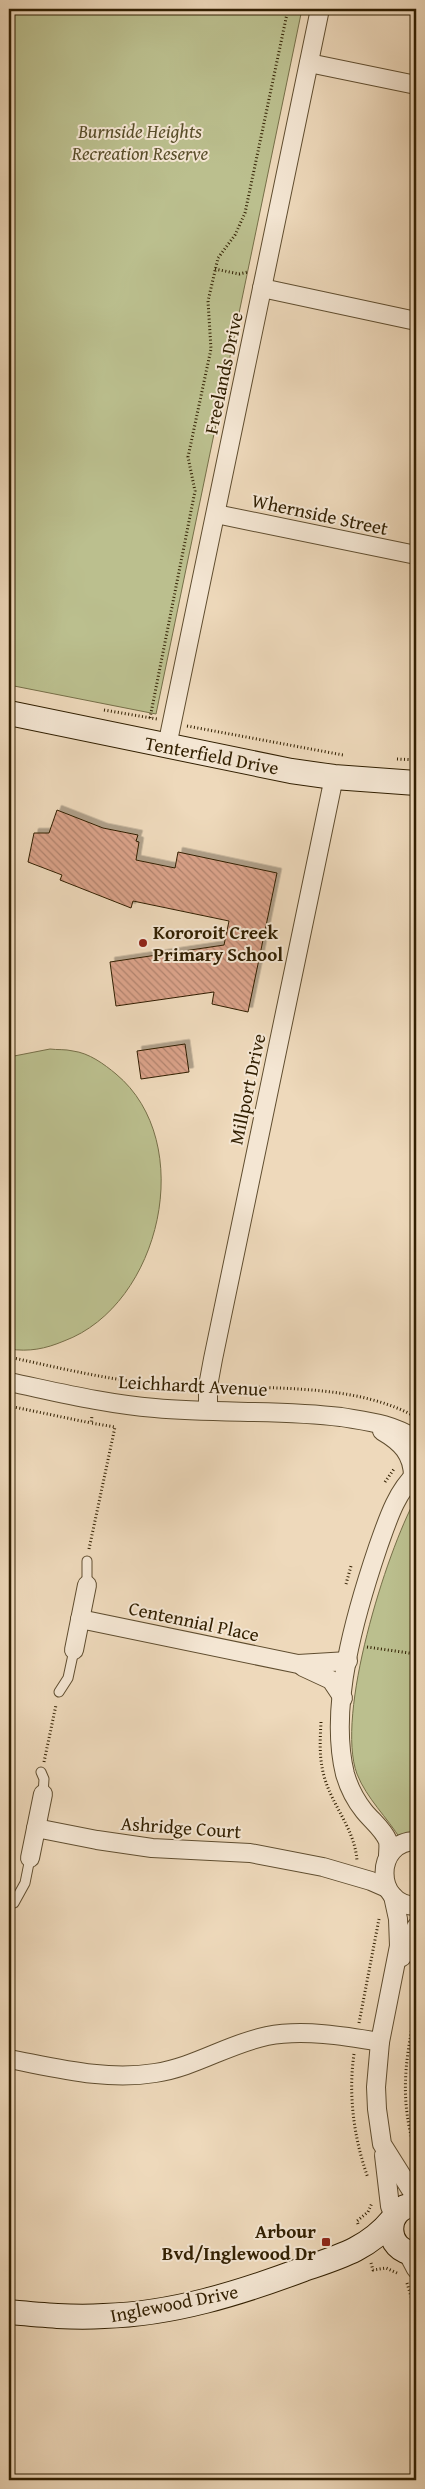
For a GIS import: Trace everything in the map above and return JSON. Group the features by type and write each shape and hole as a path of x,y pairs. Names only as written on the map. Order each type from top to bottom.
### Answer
{"street":[{"name":"Freelands Drive","path":"167,746 320,9"},
{"path":"309,63 416,86"},
{"path":"264,280 416,321"},
{"name":"Whernside Street","path":"216,514 416,555"},
{"name":"Tenterfield Drive","path":"9,713 167,746 334,777 416,783"},
{"name":"Millport Drive","path":"208,1410 208,1386 334,777"},
{"name":"Leichhardt Avenue","path":"9,1382 95,1400 156,1408 290,1412 346,1418"},
{"path":"346,1418 385,1424 416,1439"},
{"path":"346,1418 371,1426 401,1444 412,1462 414,1475 399,1497 386,1526 362,1597 349,1652 340,1740 346,1777 358,1802 378,1826 388,1842 384,1870 399,1931 397,1966 380,2042 376,2087 393,2218 391,2234 409,2261"},
{"path":"74,1650 87,1585"},
{"name":"Centennial Place","path":"80,1619 298,1664"},
{"path":"298,1664 349,1652"},
{"path":"298,1664 331,1680 343,1698"},
{"path":"30,1858 43,1794"},
{"name":"Ashridge Court","path":"36,1828 126,1845 250,1853 323,1867"},
{"path":"323,1867 375,1870 382,1867 402,1844 416,1841"},
{"path":"323,1867 371,1881 390,1892 401,1903 416,1906"},
{"path":"397,1966 416,1927"},
{"path":"9,2058 96,2075 154,2074 190,2065 268,2036 314,2034 380,2042"},
{"path":"382,2144 416,2198"},
{"name":"Inglewood Drive","path":"9,2312 66,2317 105,2316 150,2312 219,2297 265,2284 365,2245 404,2207 416,2205"},
{"name":"Inglewood Drive","path":"335,2258 368,2254 409,2261"}],"lane":[{"path":"87,1561 87,1585"},
{"path":"59,1692 68,1678 74,1650"},
{"path":"41,1772 44,1779 43,1794"},
{"path":"14,1902 25,1883 30,1858"}],"path":[{"path":"150,718 195,492 188,457 211,349 208,302 221,250 235,236 245,212 288,9"},
{"path":"215,269 239,274 254,270 264,280"},
{"path":"172,723 352,757"},
{"path":"387,759 416,760"},
{"path":"9,1357 100,1376 145,1383 330,1393 385,1403 416,1417"},
{"path":"91,1423 100,1376"},
{"path":"9,1406 115,1427 87,1561"},
{"path":"349,1652 416,1654"},
{"path":"41,1772 59,1692"},
{"path":"416,2007 405,2067 404,2098 408,2127 416,2154"},
{"path":"368,2254 373,2270 386,2268 400,2275"},
{"path":"409,2261 408,2285 416,2313"}],"green space":[{"name":"Burnside Heights Recreation Reserve","path":"9,9 302,9 156,714 9,685"},
{"path":"50,1049 79,1052 106,1066 116,1074 141,1104 156,1139 161,1179 157,1220 145,1259 125,1294 97,1322 64,1341 50,1346 30,1350 16,1350 9,1349 9,1057"},
{"path":"416,1498 416,1836 401,1840 366,1792 357,1774 352,1747 353,1714 358,1675 378,1594 404,1523"}],"building":[{"path":"57,810 103,828 138,835 136,841 139,842 136,860 175,868 178,852 277,873 248,1012 212,1004 214,992 116,1006 110,962 224,945 229,921 133,901 131,908 60,880 62,875 28,862 34,833 49,833"},
{"path":"185,1044 189,1072 141,1079 137,1051"}],"place":[{"name":"Kororoit Creek Primary School","path":"143,943"},
{"name":"Arbour Bvd/Inglewood Dr","path":"326,2242"}]}
